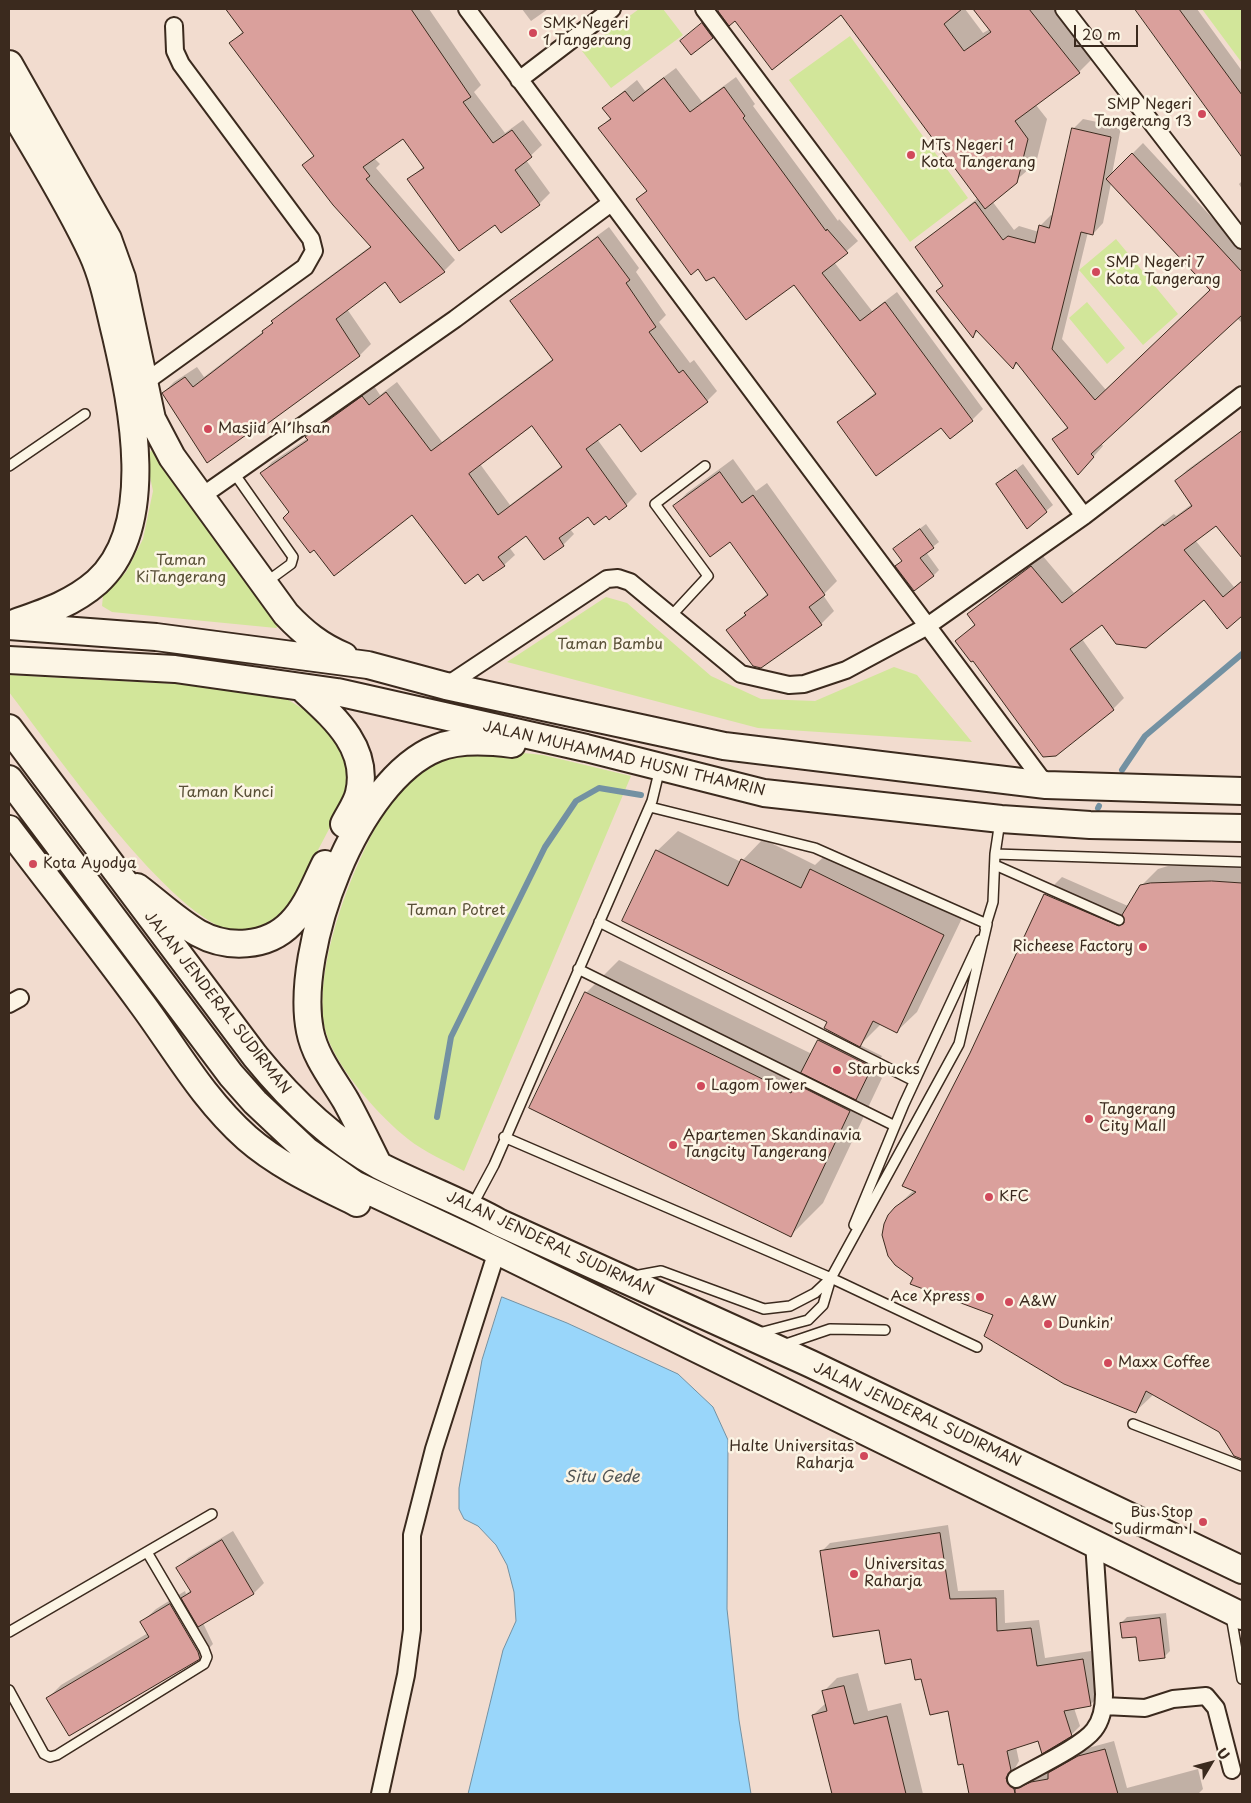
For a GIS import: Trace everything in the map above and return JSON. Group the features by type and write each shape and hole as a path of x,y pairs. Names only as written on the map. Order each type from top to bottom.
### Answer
{"main road":[{"path":"9,64 108,239 122,278 152,419 172,457 202,496 263,584 305,634 324,647 368,666"},
{"path":"9,104 75,220 102,278 127,384 134,428 137,474 127,530 115,558 98,580 66,605 9,625"},
{"path":"9,625 156,637 368,666 446,686 735,748 1046,785 1242,792"},
{"name":"JALAN MUHAMMAD HUSNI THAMRIN","path":"9,660 175,669 337,692 586,748 729,785 796,797 1001,819 1120,827 1242,828"},
{"path":"112,868 198,933 223,943 248,944 271,937 290,924 306,904 359,794 362,774 358,755 349,737 334,719 301,687"},
{"name":"JALAN JENDERAL SUDIRMAN","path":"9,728 112,868 287,1095 324,1128 379,1165 472,1207 500,1223 776,1348 1242,1570"},
{"path":"379,1165 346,1101 322,1063 310,1033 306,1004 310,962 322,917 335,877 364,817 377,798 401,771 436,748 451,744 479,742 586,748"},
{"path":"729,785 727,761 735,748"},
{"name":"JALAN JENDERAL SUDIRMAN","path":"9,780 202,1039 255,1102 307,1151 354,1184 497,1251 1236,1613"},
{"path":"9,829 143,1005 202,1091 248,1138 285,1165 363,1206 398,1215 431,1219"}],"street":[{"path":"467,9 926,627 1046,785"},
{"path":"519,80 612,9"},
{"path":"704,9 1084,516"},
{"path":"1064,9 1242,240"},
{"path":"144,383 305,267 314,251 312,239 181,64 175,51 174,26"},
{"path":"202,496 455,319 611,204"},
{"path":"446,686 607,578 618,578 630,582 741,674 789,685 804,684 846,670 926,627 1084,516 1242,395"},
{"path":"380,1794 406,1675 412,1630 412,1535 434,1449 497,1251"},
{"path":"1016,1779 1080,1741 1094,1730 1104,1706 1094,1542"},
{"path":"1104,1706 1145,1708 1173,1699 1206,1696 1216,1708 1232,1770"}],"lane":[{"path":"9,466 85,414"},
{"path":"672,615 708,576 656,504 705,466"},
{"path":"234,473 293,557 291,564 263,584"},
{"path":"472,1207 494,1165 504,1138 650,806 660,768"},
{"path":"650,806 815,848 987,924"},
{"path":"624,1278 661,1271 764,1309 790,1306 814,1293 831,1278 959,1044 993,902 995,854 1001,819"},
{"path":"995,854 1242,862"},
{"path":"994,865 1119,920"},
{"path":"599,922 914,1081"},
{"path":"750,1336 808,1320 823,1305 831,1278 914,1081 987,924"},
{"path":"578,969 895,1126"},
{"path":"504,1138 831,1278 977,1347"},
{"path":"776,1348 830,1329 885,1330"},
{"path":"1133,1424 1242,1466"},
{"path":"9,1632 212,1514"},
{"path":"9,1690 44,1754 50,1757 57,1755 204,1664 207,1657 204,1649 147,1552"},
{"path":"1236,1613 1242,1679"}],"green space":[{"path":"639,9 663,9 683,35 611,88 582,51"},
{"path":"1202,9 1242,9 1242,63"},
{"path":"850,36 968,198 910,242 789,80"},
{"path":"1116,239 1178,314 1143,345 1079,270"},
{"path":"1087,302 1125,348 1107,364 1069,318"},
{"name":"Taman KiTangerang","path":"153,448 184,499 279,613 283,622 276,628 112,612 102,606 103,596 126,572 143,539 153,491 146,458"},
{"name":"Taman Bambu","path":"606,597 627,603 711,676 761,699 815,701 894,667 917,675 972,742 758,728 507,662"},
{"name":"Taman Kunci","path":"9,675 271,689 322,721 349,761 347,795 289,905 265,924 251,930 236,931 210,921 180,899 114,829 52,750 9,692"},
{"name":"Taman Potret","path":"485,749 543,755 631,776 464,1171 414,1144 385,1119 351,1078 333,1050 327,1036 323,1011 324,982 329,951 349,887 374,830 391,802 410,780 432,761 454,753"}],"water":[{"name":"Situ Gede","path":"502,1297 567,1323 678,1374 713,1407 728,1440 727,1609 739,1720 751,1794 468,1794 503,1650 516,1621 514,1592 507,1565 496,1545 478,1526 464,1519 459,1509 459,1488 482,1360"}],"building":[{"path":"226,9 411,9 471,97 463,102 493,143 512,130 532,157 515,170 540,205 501,233 495,225 459,251 407,179 424,168 403,139 363,167 370,176 366,179 445,272 400,303 385,282 336,319 360,356 256,432 253,430 207,463 162,393 185,377 193,387 263,333 262,331 273,323 271,321 371,247 333,205 302,165 314,156 229,43 243,33"},
{"path":"720,9 962,9 944,24 964,51 991,32 973,9 1029,9 1080,73 1015,121 1028,139 1017,183 985,209 841,15 772,70 735,21 729,26 718,11"},
{"path":"1135,9 1179,9 1242,95 1242,157"},
{"path":"702,23 713,38 691,55 680,41"},
{"path":"664,78 690,112 724,87 745,116 743,118 826,231 827,229 848,253 822,273 860,321 885,302 973,421 950,439 941,428 876,476 837,422 876,394 794,285 746,320 714,277 706,281 698,269 691,275 636,199 647,191 598,128 611,119 602,108 625,91 633,101"},
{"path":"1072,128 1111,137 1093,235 1081,232 1052,349 1095,400 1210,290 1106,179 1132,153 1242,272 1242,315 1091,454 1094,457 1078,475 1052,439 1068,428 1016,362 1013,369 976,330 973,338 936,291 943,286 915,247 975,202 1003,240 1008,236 1035,243 1039,225 1049,228"},
{"path":"598,237 630,280 626,283 656,327 649,332 679,373 683,370 708,402 641,452 620,424 586,449 627,506 609,520 606,516 594,525 588,517 559,538 564,546 544,560 526,536 498,557 505,566 483,581 478,574 465,584 412,515 334,576 314,550 310,553 283,518 289,512 260,473 308,440 305,437 362,396 369,405 386,392 431,451 553,360 510,301","holes":["532,426 562,467 498,515 469,474"]},
{"path":"1242,431 1242,558 1216,526 1184,550 1223,597 1242,581 1242,616 1227,629 1204,600 1146,648 1116,644 1102,625 1070,649 1114,710 1056,756 1043,757 973,661 971,662 955,641 975,625 967,614 1031,566 1062,603 1163,524 1164,526 1192,506 1175,481"},
{"path":"1016,470 1047,512 1027,529 996,484"},
{"path":"720,472 742,503 753,495 825,595 809,607 822,625 761,668 753,666 726,630 746,615 744,613 768,595 730,542 710,557 673,506"},
{"path":"920,529 934,548 920,558 934,576 914,591 895,566 902,561 893,549"},
{"path":"656,850 728,886 741,859 801,888 810,869 944,935 897,1033 873,1021 860,1047 824,1028 827,1022 622,921"},
{"name":"Tangerang City Mall","path":"1212,881 1242,883 1242,1459 1234,1456 1219,1432 1146,1391 1136,1413 1064,1384 984,1336 993,1315 910,1284 913,1278 895,1265 888,1256 882,1235 888,1215 895,1207 916,1192 902,1186 970,1053 1044,894 1119,926 1124,923 1122,915 1140,885"},
{"path":"585,992 791,1093 796,1084 850,1111 791,1237 529,1108"},
{"name":"Starbucks","path":"818,1040 872,1067 856,1100 801,1073"},
{"path":"940,1533 950,1599 996,1598 997,1631 1031,1628 1037,1666 1083,1659 1091,1706 1064,1711 1072,1736 1042,1754 1038,1741 1007,1751 1011,1770 1006,1778 1008,1784 1014,1789 1015,1793 1015,1789 1031,1782 1048,1779 1048,1773 1078,1756 1105,1749 1118,1794 969,1794 963,1764 958,1765 948,1711 930,1715 921,1679 915,1680 911,1659 885,1664 879,1630 833,1637 820,1551"},
{"path":"222,1540 254,1594 198,1627 181,1598 191,1592 176,1568"},
{"path":"170,1604 198,1652 200,1659 69,1736 46,1698 149,1637 140,1622"},
{"path":"1160,1618 1165,1658 1139,1661 1136,1637 1122,1638 1120,1623"},
{"path":"844,1686 854,1724 887,1716 906,1794 832,1794 812,1715 827,1711 822,1691"}],"waterway":[{"path":"1122,770 1145,736 1242,654"},
{"path":"437,1117 451,1037 545,847 576,801 599,788 641,795"}],"place":[{"name":"SMK Negeri 1 Tangerang","path":"533,33"},
{"name":"SMP Negeri Tangerang 13","path":"1202,114"},
{"name":"MTs Negeri 1 Kota Tangerang","path":"911,155"},
{"name":"SMP Negeri 7 Kota Tangerang","path":"1096,272"},
{"name":"Masjid Al Ihsan","path":"208,429"},
{"name":"Kota Ayodya","path":"33,864"},
{"name":"Richeese Factory","path":"1143,947"},
{"name":"Starbucks","path":"837,1070"},
{"name":"Lagom Tower","path":"701,1086"},
{"name":"Tangerang City Mall","path":"1089,1119"},
{"name":"Apartemen Skandinavia Tangcity Tangerang","path":"673,1145"},
{"name":"KFC","path":"989,1197"},
{"name":"Ace Xpress","path":"980,1297"},
{"name":"A&W","path":"1009,1302"},
{"name":"Dunkin'","path":"1048,1324"},
{"name":"Maxx Coffee","path":"1108,1363"},
{"name":"Halte Universitas Raharja","path":"864,1456"},
{"name":"Bus Stop Sudirman I","path":"1203,1522"},
{"name":"Universitas Raharja","path":"854,1574"}]}
